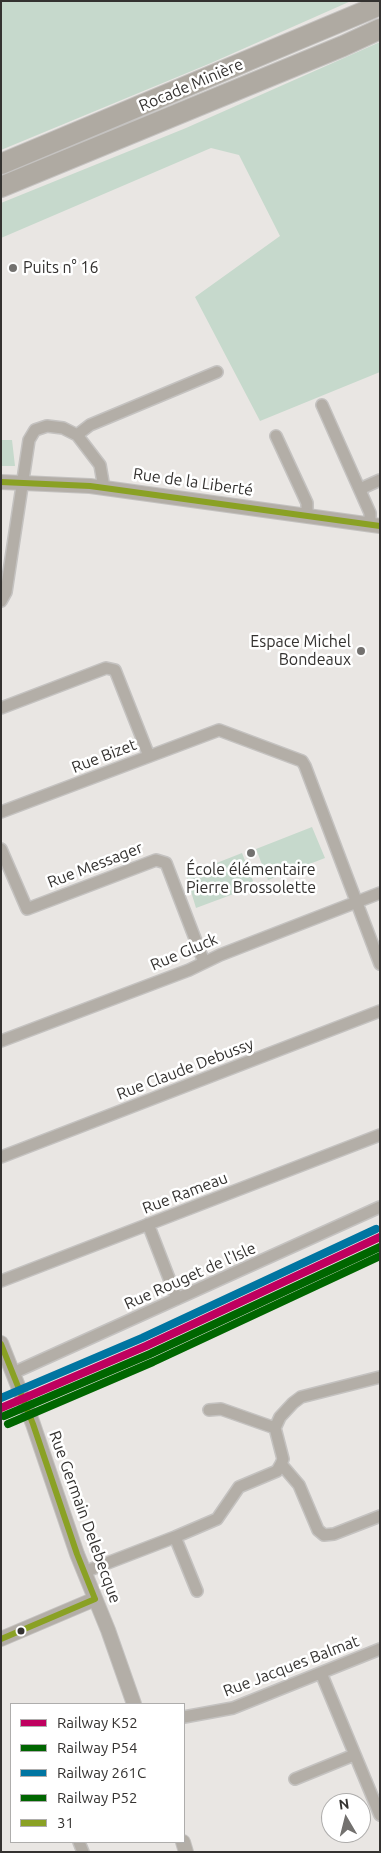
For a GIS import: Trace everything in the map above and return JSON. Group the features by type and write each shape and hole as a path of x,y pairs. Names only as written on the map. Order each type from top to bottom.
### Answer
{"highway":[{"name":"Rocade Minière","path":"1,164 380,5"},
{"name":"Rocade Minière","path":"1,187 380,29"}],"street":[{"path":"78,434 90,425 217,372"},
{"path":"322,405 375,525"},
{"path":"1,601 6,592 29,440 35,430 47,426 63,428 78,434 100,464 104,488"},
{"path":"276,436 307,503 307,516"},
{"path":"360,489 380,480"},
{"name":"Rue de la Liberté","path":"1,482 104,488 375,525"},
{"path":"1,708 106,668 115,670 149,756"},
{"name":"Rue Bizet","path":"1,812 219,730 302,761 356,902"},
{"name":"Rue Messager","path":"1,849 27,909 156,860 166,863 204,962"},
{"name":"Rue Gluck","path":"1,1041 189,970 204,962 380,893"},
{"path":"356,902 380,964"},
{"name":"Rue Claude Debussy","path":"1,1157 380,1011"},
{"name":"Rue Rameau","path":"1,1281 380,1135"},
{"name":"Rue Rouget de l'Isle","path":"13,1374 380,1207"},
{"path":"148,1224 177,1299"},
{"name":"Rue Germain Delebecque","path":"1,1343 53,1478 84,1572 134,1703"},
{"path":"84,1572 216,1519 239,1487 277,1471 282,1459 275,1428 280,1417 293,1403 301,1397 380,1377"},
{"path":"209,1410 222,1409 275,1428"},
{"path":"281,1464 299,1485 318,1530 324,1535 334,1534 380,1516"},
{"path":"175,1537 198,1591"},
{"path":"1,1639 95,1599"},
{"name":"Rue Jacques Balmat","path":"185,1717 233,1708 380,1649"},
{"path":"321,1673 380,1815"},
{"path":"295,1779 354,1755"}],"green space":[{"path":"1,1 351,1 211,63 1,150"},
{"path":"380,42 380,372 260,421 195,297 280,236 239,155 211,148 1,238 1,203 186,128"},
{"path":"1,440 12,440 15,466 1,466"},
{"path":"312,827 325,858 268,880 256,849"},
{"path":"242,853 255,886 196,908 186,875"}],"rail line":[{"name":"261C","path":"1,1398 142,1338 376,1229"},
{"name":"K52","path":"1,1408 146,1346 380,1237"},
{"name":"P54","path":"4,1416 150,1354 380,1247"},
{"name":"P52","path":"8,1424 153,1362 380,1256"}],"transit line":[{"name":"31","path":"1,482 90,486 380,526"},
{"name":"31","path":"1,1344 33,1424 77,1554 95,1599"},
{"name":"31","path":"1,1639 95,1599"}],"place":[{"name":"Puits n° 16","path":"13,268"},
{"name":"Espace Michel Bondeaux","path":"361,651"},
{"name":"École élémentaire Pierre Brossolette","path":"251,853"}]}
